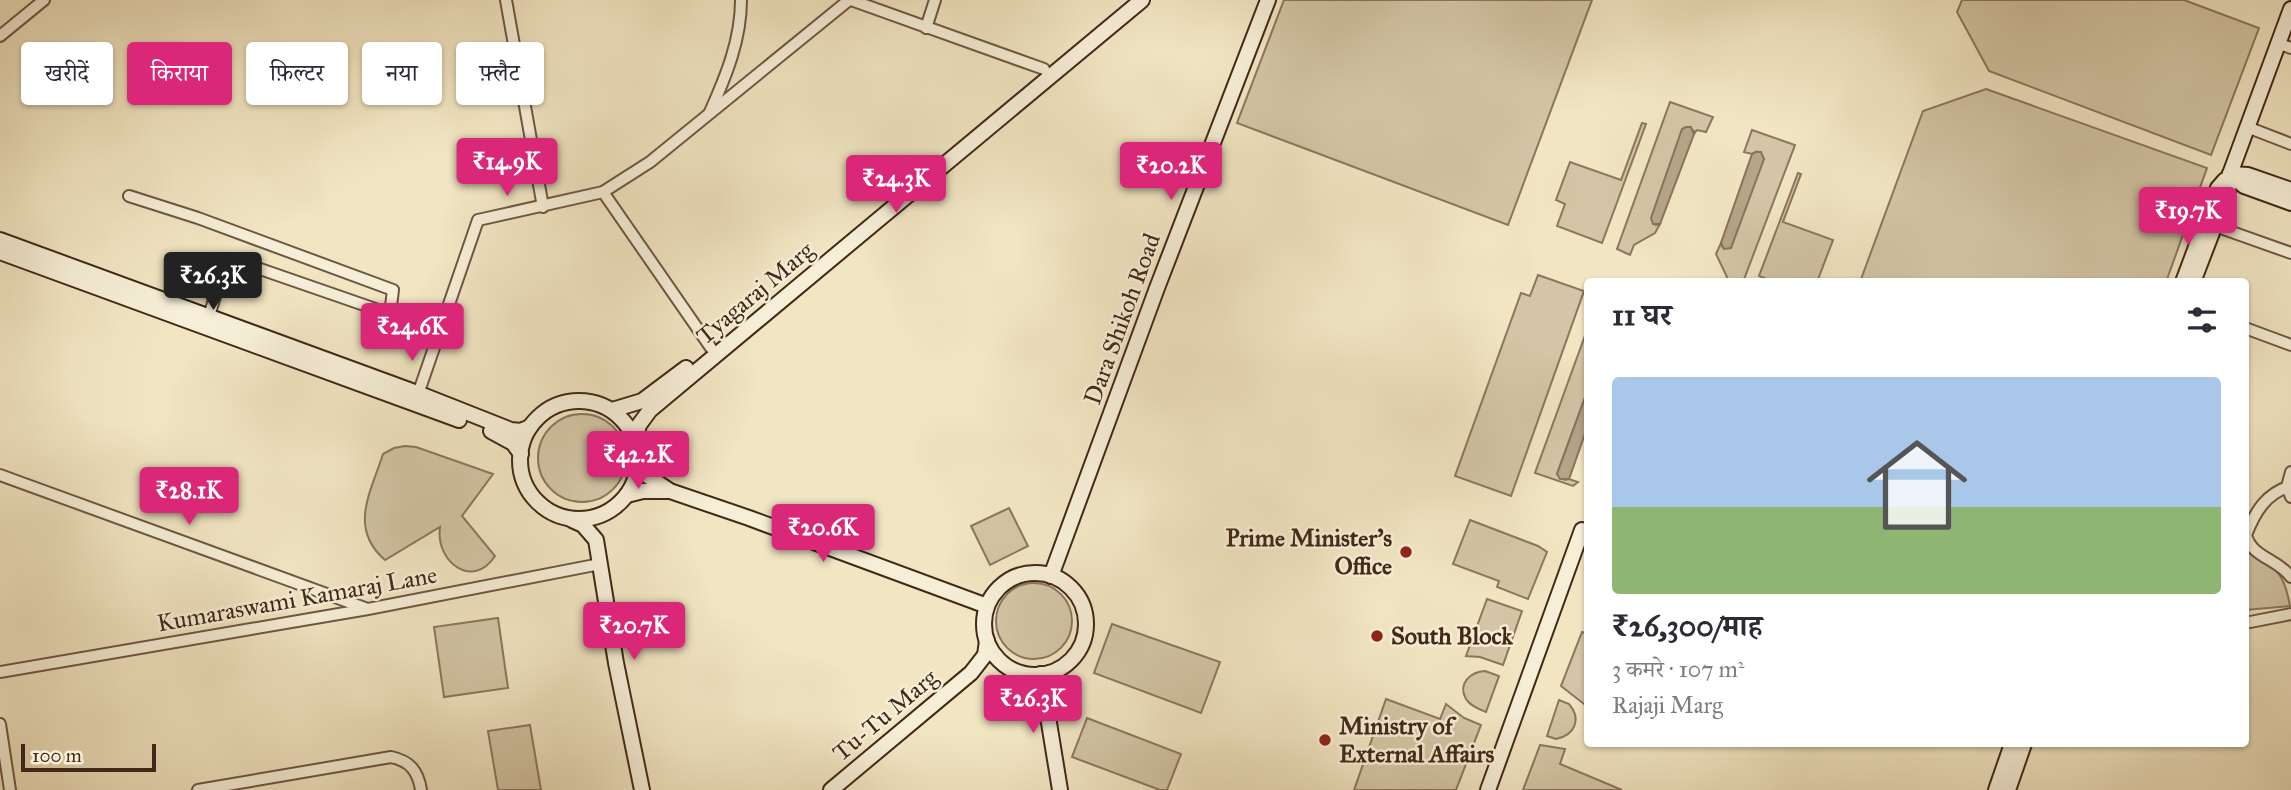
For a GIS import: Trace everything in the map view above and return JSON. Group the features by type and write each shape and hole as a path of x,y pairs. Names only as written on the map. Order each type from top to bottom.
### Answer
{"main road":[{"name":"Tyagaraj Marg","path":"635,441 646,405 1127,0"},
{"name":"Tyagaraj Marg","path":"612,410 646,405 1142,0"},
{"name":"Dara Shikoh Road","path":"1052,576 1157,288 1268,0"},
{"path":"2195,278 2228,191 2231,174 2248,127 2284,46 2291,9"},
{"path":"2231,174 2248,175 2291,190"},
{"path":"2231,174 2244,187 2291,203"},
{"path":"2184,278 2218,188 2231,174"},
{"path":"0,240 209,316 416,399 506,438 521,454"},
{"path":"0,252 511,430 521,431 530,427 548,410 571,401 595,403 612,410 625,423 635,441 639,461 649,477 670,491 987,606"},
{"path":"530,427 521,454 523,480 534,499 550,512 583,525 596,540"},
{"path":"571,519 592,518 605,514 618,505 635,481 639,461"},
{"path":"627,495 643,491 670,491"},
{"path":"605,514 596,540 616,663 642,790"},
{"path":"1488,790 1582,530"},
{"path":"1029,573 1052,576 1074,591 1085,615 1086,629 1076,654 1065,667 1041,674 1030,674 1010,668 992,651 984,624 987,606 999,587 1018,576 1029,573"},
{"name":"Tu-Tu Marg","path":"831,790 971,673 985,655 987,640"},
{"name":"Tu-Tu Marg","path":"838,790 985,670 1010,668"},
{"path":"1041,674 1060,790"},
{"path":"1996,790 2011,747"},
{"path":"2008,790 2023,747"}],"street":[{"path":"0,36 44,0"},
{"path":"506,0 543,207"},
{"path":"709,115 733,59 741,0"},
{"path":"416,399 478,220 603,192 650,162 850,0 1044,69"},
{"path":"926,28 935,0"},
{"path":"2248,127 2291,144"},
{"path":"603,192 711,348"},
{"path":"129,197 198,219 393,290 390,314 240,262 223,271 209,316"},
{"path":"2215,226 2290,249"},
{"path":"2249,329 2291,345"},
{"path":"2249,528 2256,511 2278,490 2289,490 2291,472"},
{"path":"0,475 368,609"},
{"path":"2249,541 2253,550 2284,567 2291,577"},
{"name":"Kumaraswami Kamaraj Lane","path":"0,672 368,609 600,564"},
{"path":"2249,622 2291,614"},
{"path":"0,724 10,790"},
{"path":"198,790 391,757 403,760 414,768 421,790"}],"shaded area":[{"path":"1284,0 1592,0 1508,225 1237,123"},
{"path":"1962,0 2184,0 2259,28 2211,155 1989,71 1957,12"},
{"path":"1986,89 2207,168 2167,278 1861,278 1923,111"},
{"path":"1670,102 1713,117 1706,132 1697,130 1694,134 1694,130 1655,233 1634,245 1630,255 1617,249"},
{"path":"1642,123 1646,124 1602,243 1557,226 1565,204 1556,200 1570,162 1621,180"},
{"path":"1691,127 1694,134 1660,224 1653,224 1651,218 1682,129"},
{"path":"1752,130 1795,145 1745,278 1727,278 1716,254 1721,243 1722,246 1756,152 1744,152"},
{"path":"1761,152 1764,159 1731,248 1724,249 1721,243 1752,154"},
{"path":"1798,173 1801,174 1783,222 1833,240 1819,278 1759,276"},
{"path":"1538,275 1584,291 1511,496 1455,476 1521,293 1530,296"},
{"path":"1584,338 1584,400 1557,474 1565,480 1578,482 1573,486 1535,473"},
{"path":"1584,400 1584,436 1569,479 1560,479 1557,474"},
{"path":"582,414 607,421 619,433 626,458 619,483 607,495 582,502 557,495 545,483 538,458 545,433 557,421"},
{"path":"405,446 416,447 493,474 462,516 495,556 486,566 476,571 467,571 449,561 440,540 440,527 385,560 374,548 367,535 365,522 369,496 383,454"},
{"path":"1009,508 1028,546 990,565 971,526"},
{"path":"1470,520 1547,552 1528,599 1497,587 1499,581 1453,564"},
{"path":"2249,552 2277,571 2290,606 2249,610"},
{"path":"1034,583 1048,586 1061,594 1069,607 1072,621 1069,635 1061,648 1048,656 1034,659 1020,656 1007,648 999,635 996,621 999,607 1007,594 1020,586"},
{"path":"1487,599 1522,611 1503,665 1480,657 1466,656"},
{"path":"498,618 508,688 444,697 434,627"},
{"path":"1112,624 1220,662 1201,713 1094,673"},
{"path":"1582,632 1584,633 1584,704 1561,686"},
{"path":"1485,671 1499,676 1486,712 1468,701 1463,688 1470,676"},
{"path":"1386,699 1440,719 1446,704 1464,718 1481,725 1456,790 1354,790"},
{"path":"1559,700 1569,704 1576,721 1568,734 1556,739 1547,736"},
{"path":"1087,718 1181,754 1167,790 1160,790 1072,757"},
{"path":"530,725 541,790 498,790 488,731"},
{"path":"1540,745 1565,749 1560,764 1622,790 1523,790"}],"place":[{"name":"Prime Minister's Office","path":"1406,552"},
{"name":"South Block","path":"1377,636"},
{"name":"Ministry of External Affairs","path":"1325,740"}]}
